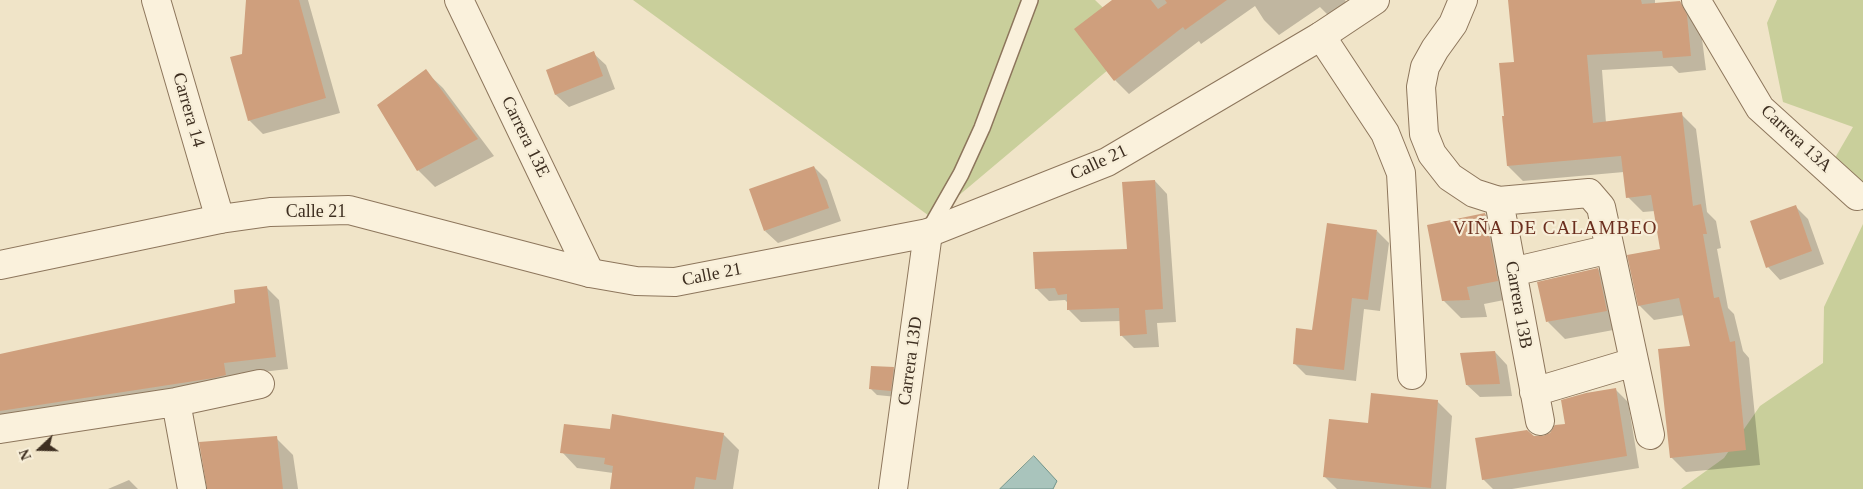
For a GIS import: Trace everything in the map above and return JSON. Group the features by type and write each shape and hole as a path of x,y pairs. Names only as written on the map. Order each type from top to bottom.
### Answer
{"street":[{"name":"Carrera 14","path":"156,0 220,219"},
{"name":"Carrera 13E","path":"459,0 590,273"},
{"name":"Calle 21","path":"0,266 220,219 270,212 349,210 590,273 636,281 675,282 928,233 1107,162 1321,36 1376,0"},
{"path":"1463,0 1453,24 1425,67 1421,87 1424,134 1432,154 1450,177 1474,193 1499,200 1589,193 1601,207 1650,435"},
{"name":"Carrera 13A","path":"1696,0 1760,108 1857,196"},
{"path":"1321,36 1385,133 1401,173 1412,375"},
{"name":"Carrera 13B","path":"1499,200 1540,421"},
{"name":"Carrera 13D","path":"894,489 928,233"},
{"path":"1512,272 1610,249"},
{"path":"1534,392 1634,362"},
{"path":"0,429 176,402 260,384"},
{"path":"176,402 192,489"}],"lane":[{"path":"928,233 961,174 982,128 1030,0"}],"green space":[{"path":"633,0 1095,0 1140,43 932,218"},
{"path":"1777,0 1863,0 1863,211 1822,180 1853,127 1783,102 1767,23"},
{"path":"1863,224 1863,489 1681,489 1724,458 1760,406 1823,363 1824,307"}],"water":[{"path":"1034,456 1057,481 1053,489 1000,489"}],"building":[{"path":"246,0 299,0 326,98 248,121 230,57 242,54"},
{"path":"1112,0 1151,0 1158,9 1167,3 1165,0 1227,0 1185,30 1183,27 1114,81 1074,29"},
{"path":"1508,0 1641,0 1642,4 1680,1 1687,15 1691,56 1663,58 1662,51 1587,55 1593,123 1682,112 1693,206 1701,204 1707,234 1703,234 1714,298 1719,297 1730,342 1735,341 1746,450 1670,458 1658,349 1690,346 1679,298 1638,306 1627,255 1660,249 1651,195 1626,198 1621,156 1507,166 1499,63 1514,62"},
{"path":"594,51 603,76 555,95 546,70"},
{"path":"426,69 478,139 417,171 377,105"},
{"path":"814,166 829,208 764,231 749,189"},
{"path":"1155,180 1163,309 1145,310 1147,334 1120,336 1119,308 1067,310 1067,294 1058,295 1055,288 1035,289 1033,252 1127,249 1122,182"},
{"path":"1796,205 1812,251 1766,268 1750,221"},
{"path":"1485,213 1498,281 1467,287 1470,300 1442,301 1427,225"},
{"path":"1327,223 1377,230 1368,300 1352,298 1344,370 1293,364 1296,328 1312,330"},
{"path":"1598,268 1607,311 1546,322 1537,282"},
{"path":"267,286 276,357 224,363 226,375 214,378 0,411 0,354 235,303 234,290"},
{"path":"1495,351 1500,384 1466,385 1460,353"},
{"path":"871,366 894,367 891,391 869,389"},
{"path":"1616,388 1627,456 1482,480 1475,438 1527,430 1534,436 1543,436 1550,433 1555,425 1565,424 1561,400 1586,393"},
{"path":"1371,393 1438,400 1431,488 1323,477 1329,419 1368,423"},
{"path":"612,414 724,433 716,480 696,477 694,489 610,489 613,466 604,464 605,458 560,453 564,424 610,429"},
{"path":"277,436 283,489 207,489 199,442"}],"district":[{"name":"VIÑA DE CALAMBEO","path":"1555,229"}]}
